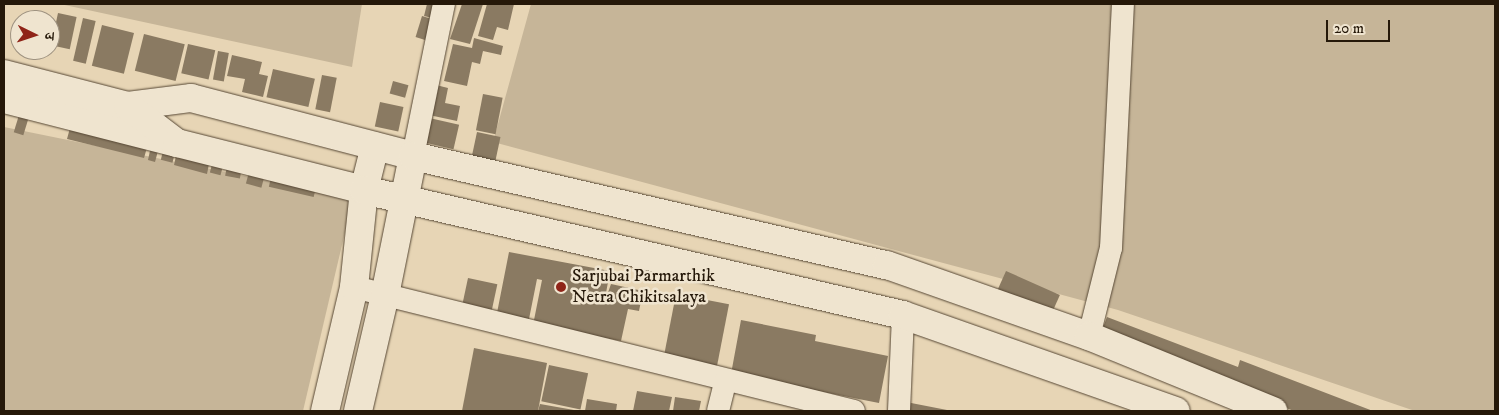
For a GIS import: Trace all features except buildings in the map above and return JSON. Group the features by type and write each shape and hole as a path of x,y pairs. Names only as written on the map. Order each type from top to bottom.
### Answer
{"main road":[{"path":"4,74 128,106 191,98 413,156 887,265 1089,336 1273,411"},
{"path":"4,99 364,190 903,315 1176,411"},
{"path":"128,106 177,143"},
{"path":"325,411 354,287 364,190 375,146"},
{"path":"358,411 386,295 413,156"}],"street":[{"path":"413,156 444,4"},
{"path":"1089,336 1111,248 1123,4"},
{"path":"354,287 854,411"},
{"path":"899,411 903,315"},
{"path":"718,411 726,380"}],"shaded area":[{"path":"60,4 362,4 352,67"},
{"path":"531,4 1495,4 1495,411 1415,411 1118,310 493,142"},
{"path":"4,127 353,198 303,411 4,411"}],"place":[{"name":"Sarjubai Parmarthik Netra Chikitsalaya","path":"561,287"}]}
